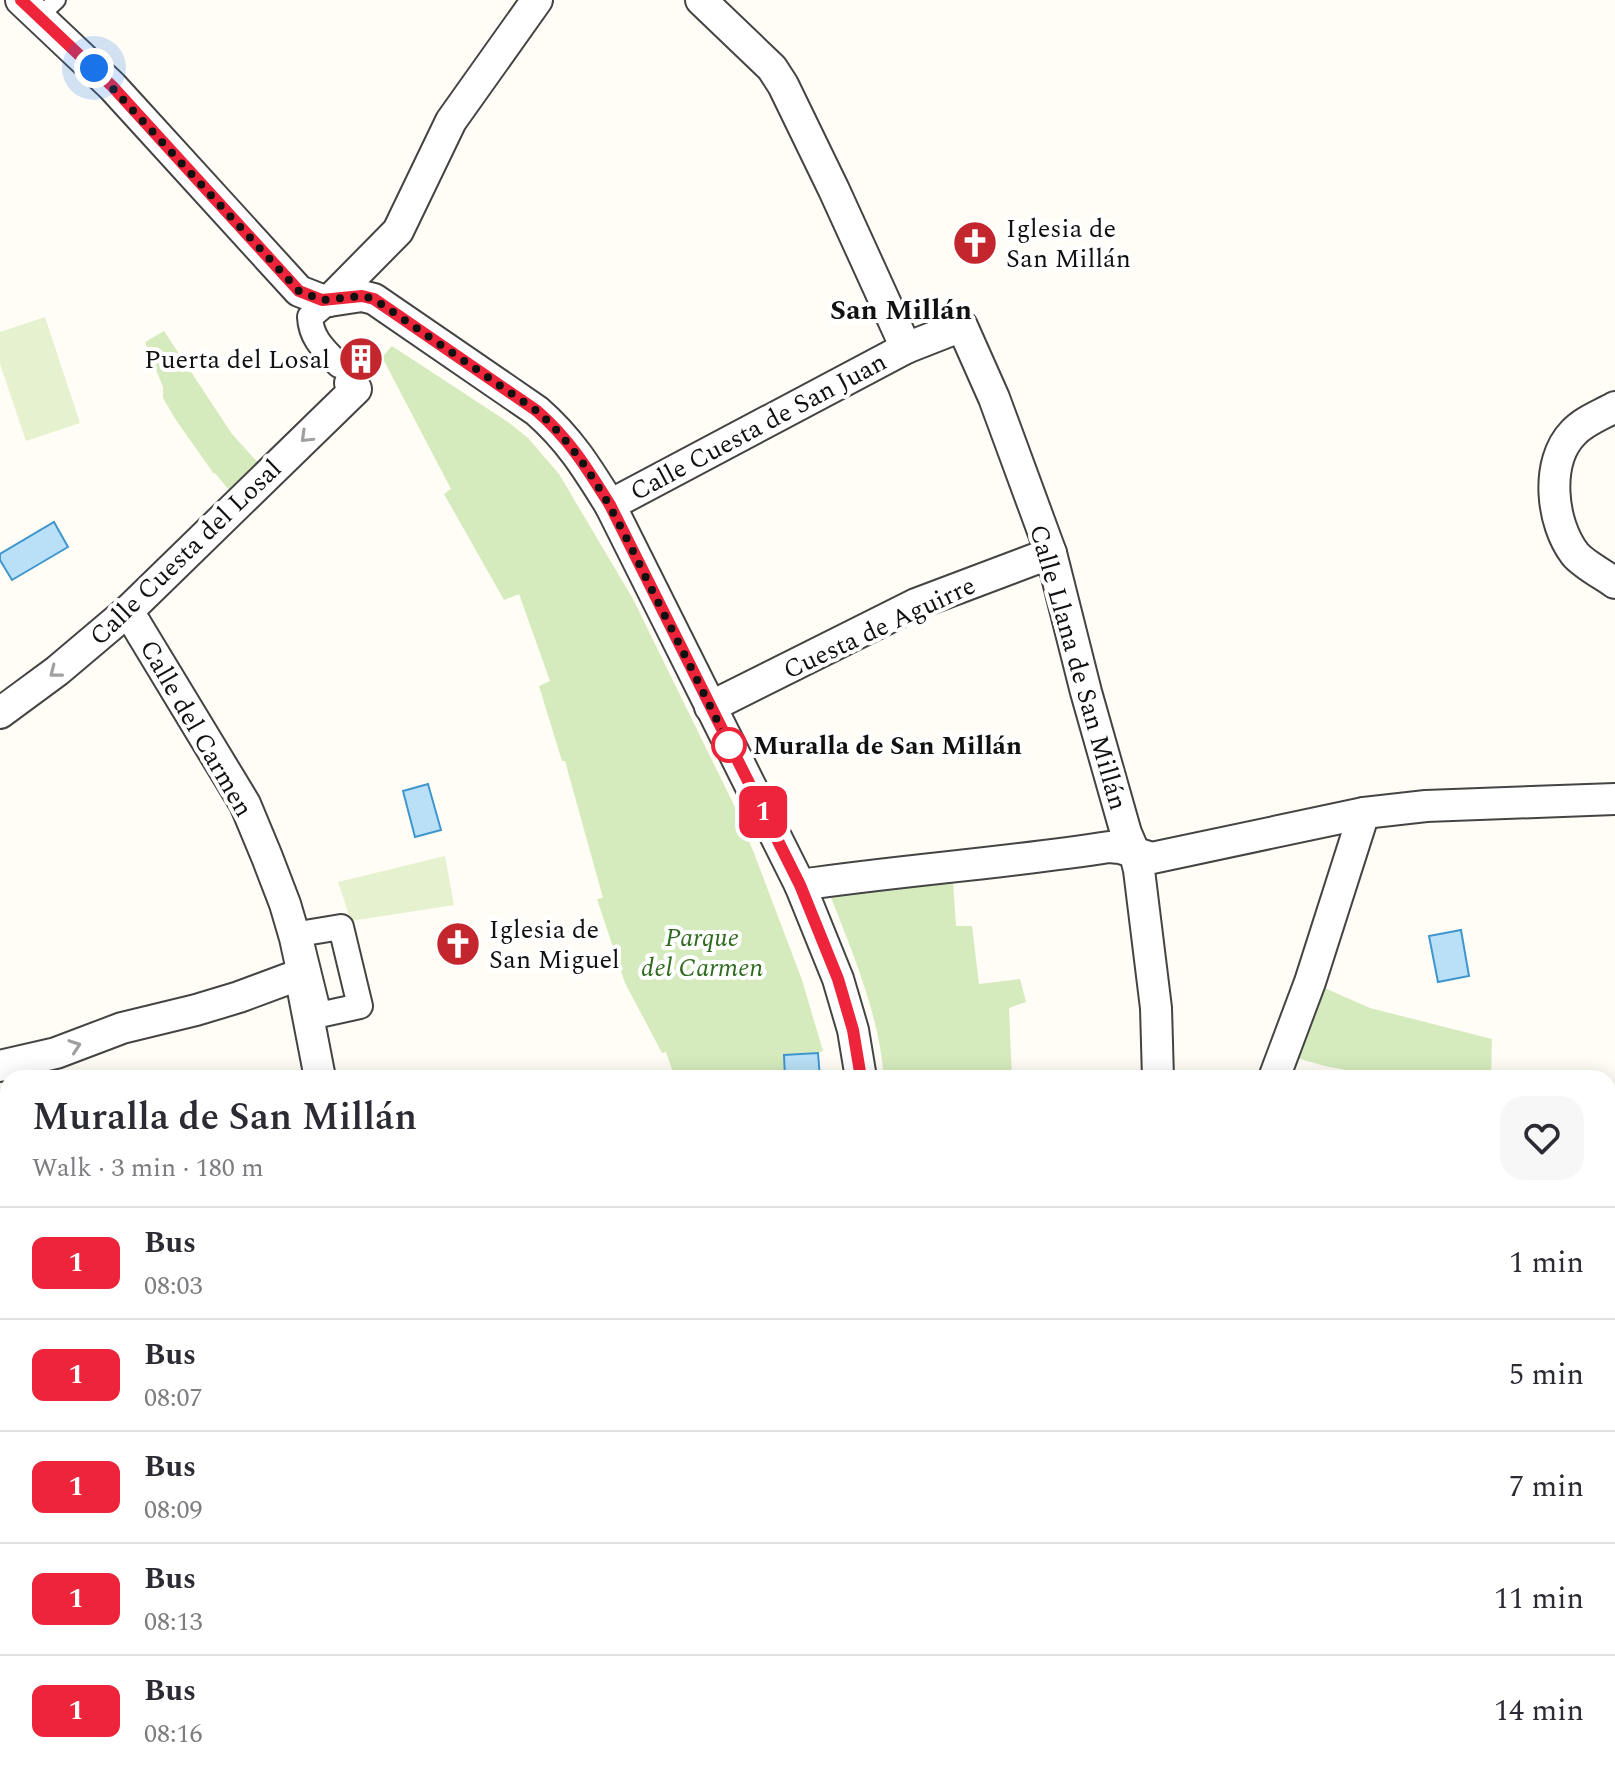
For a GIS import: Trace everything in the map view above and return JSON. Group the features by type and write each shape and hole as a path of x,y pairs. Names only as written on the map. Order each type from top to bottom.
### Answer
{"street":[{"path":"329,301 398,231 451,121 537,0"},
{"path":"701,0 772,68 783,85 906,348"},
{"path":"39,5 299,291 329,301 362,296 374,299 537,411 578,454 610,505 800,885 838,979 853,1030 860,1070"},
{"name":"Calle Cuesta del Losal","path":"0,713 57,671 128,611 356,389 317,342 310,328 310,317 329,301"},
{"name":"Calle Llana de San Millán","path":"906,348 962,326 994,398 1051,553 1086,692 1139,870 1156,1008 1158,1070"},
{"name":"Calle Cuesta de San Juan","path":"610,505 906,348"},
{"path":"1615,407 1580,426 1571,435 1560,451 1555,474 1559,524 1575,555 1615,583"},
{"name":"Cuesta de Aguirre","path":"710,707 916,604 1051,553"},
{"name":"Calle del Carmen","path":"128,611 245,804 285,904 300,961 319,1070"},
{"path":"800,885 1109,847 1152,858 1364,813 1426,806 1615,799"},
{"path":"1277,1070 1310,982 1364,813"},
{"path":"0,1066 56,1053 122,1028 225,1002 301,974"}],"green space":[{"path":"45,317 80,423 26,441 0,364 0,332"},
{"path":"164,331 232,434 261,466 233,495 214,474 163,398 163,387 145,342"},
{"name":"Parque del Carmen","path":"392,346 508,422 528,438 559,474 633,599 732,801 802,980 823,1051 818,1053 819,1070 672,1070 666,1052 662,1053 625,983 597,899 603,898 565,761 562,761 539,686 550,681 519,594 504,600 444,494 451,489 382,357"},
{"path":"445,856 454,905 351,921 338,882"},
{"path":"953,882 956,926 972,926 979,984 1020,979 1026,1002 1009,1008 1012,1070 883,1070 870,1006 829,892"},
{"path":"1320,986 1370,1008 1492,1039 1491,1070 1346,1070 1293,1057"}],"water":[{"path":"54,522 68,547 12,580 0,560 0,554"},
{"path":"428,784 441,830 415,837 403,791"},
{"path":"1461,930 1469,976 1438,982 1429,936"},
{"path":"818,1053 819,1070 785,1070 784,1055"}],"bus line":[{"name":"1","path":"21,0 112,86 299,291 329,301 362,296 374,299 537,411 578,454 610,505 800,885 838,979 853,1030 860,1070"}],"place":[{"name":"Iglesia de San Millán","path":"975,243"},
{"name":"Puerta del Losal","path":"361,359"},
{"name":"Muralla de San Millán","path":"729,745"},
{"name":"Iglesia de San Miguel","path":"458,944"}],"district":[{"name":"San Millán","path":"901,309"}],"route":[{"path":"94,68 299,291 329,301 362,296 374,299 553,425 578,454 610,505 729,745"}]}
